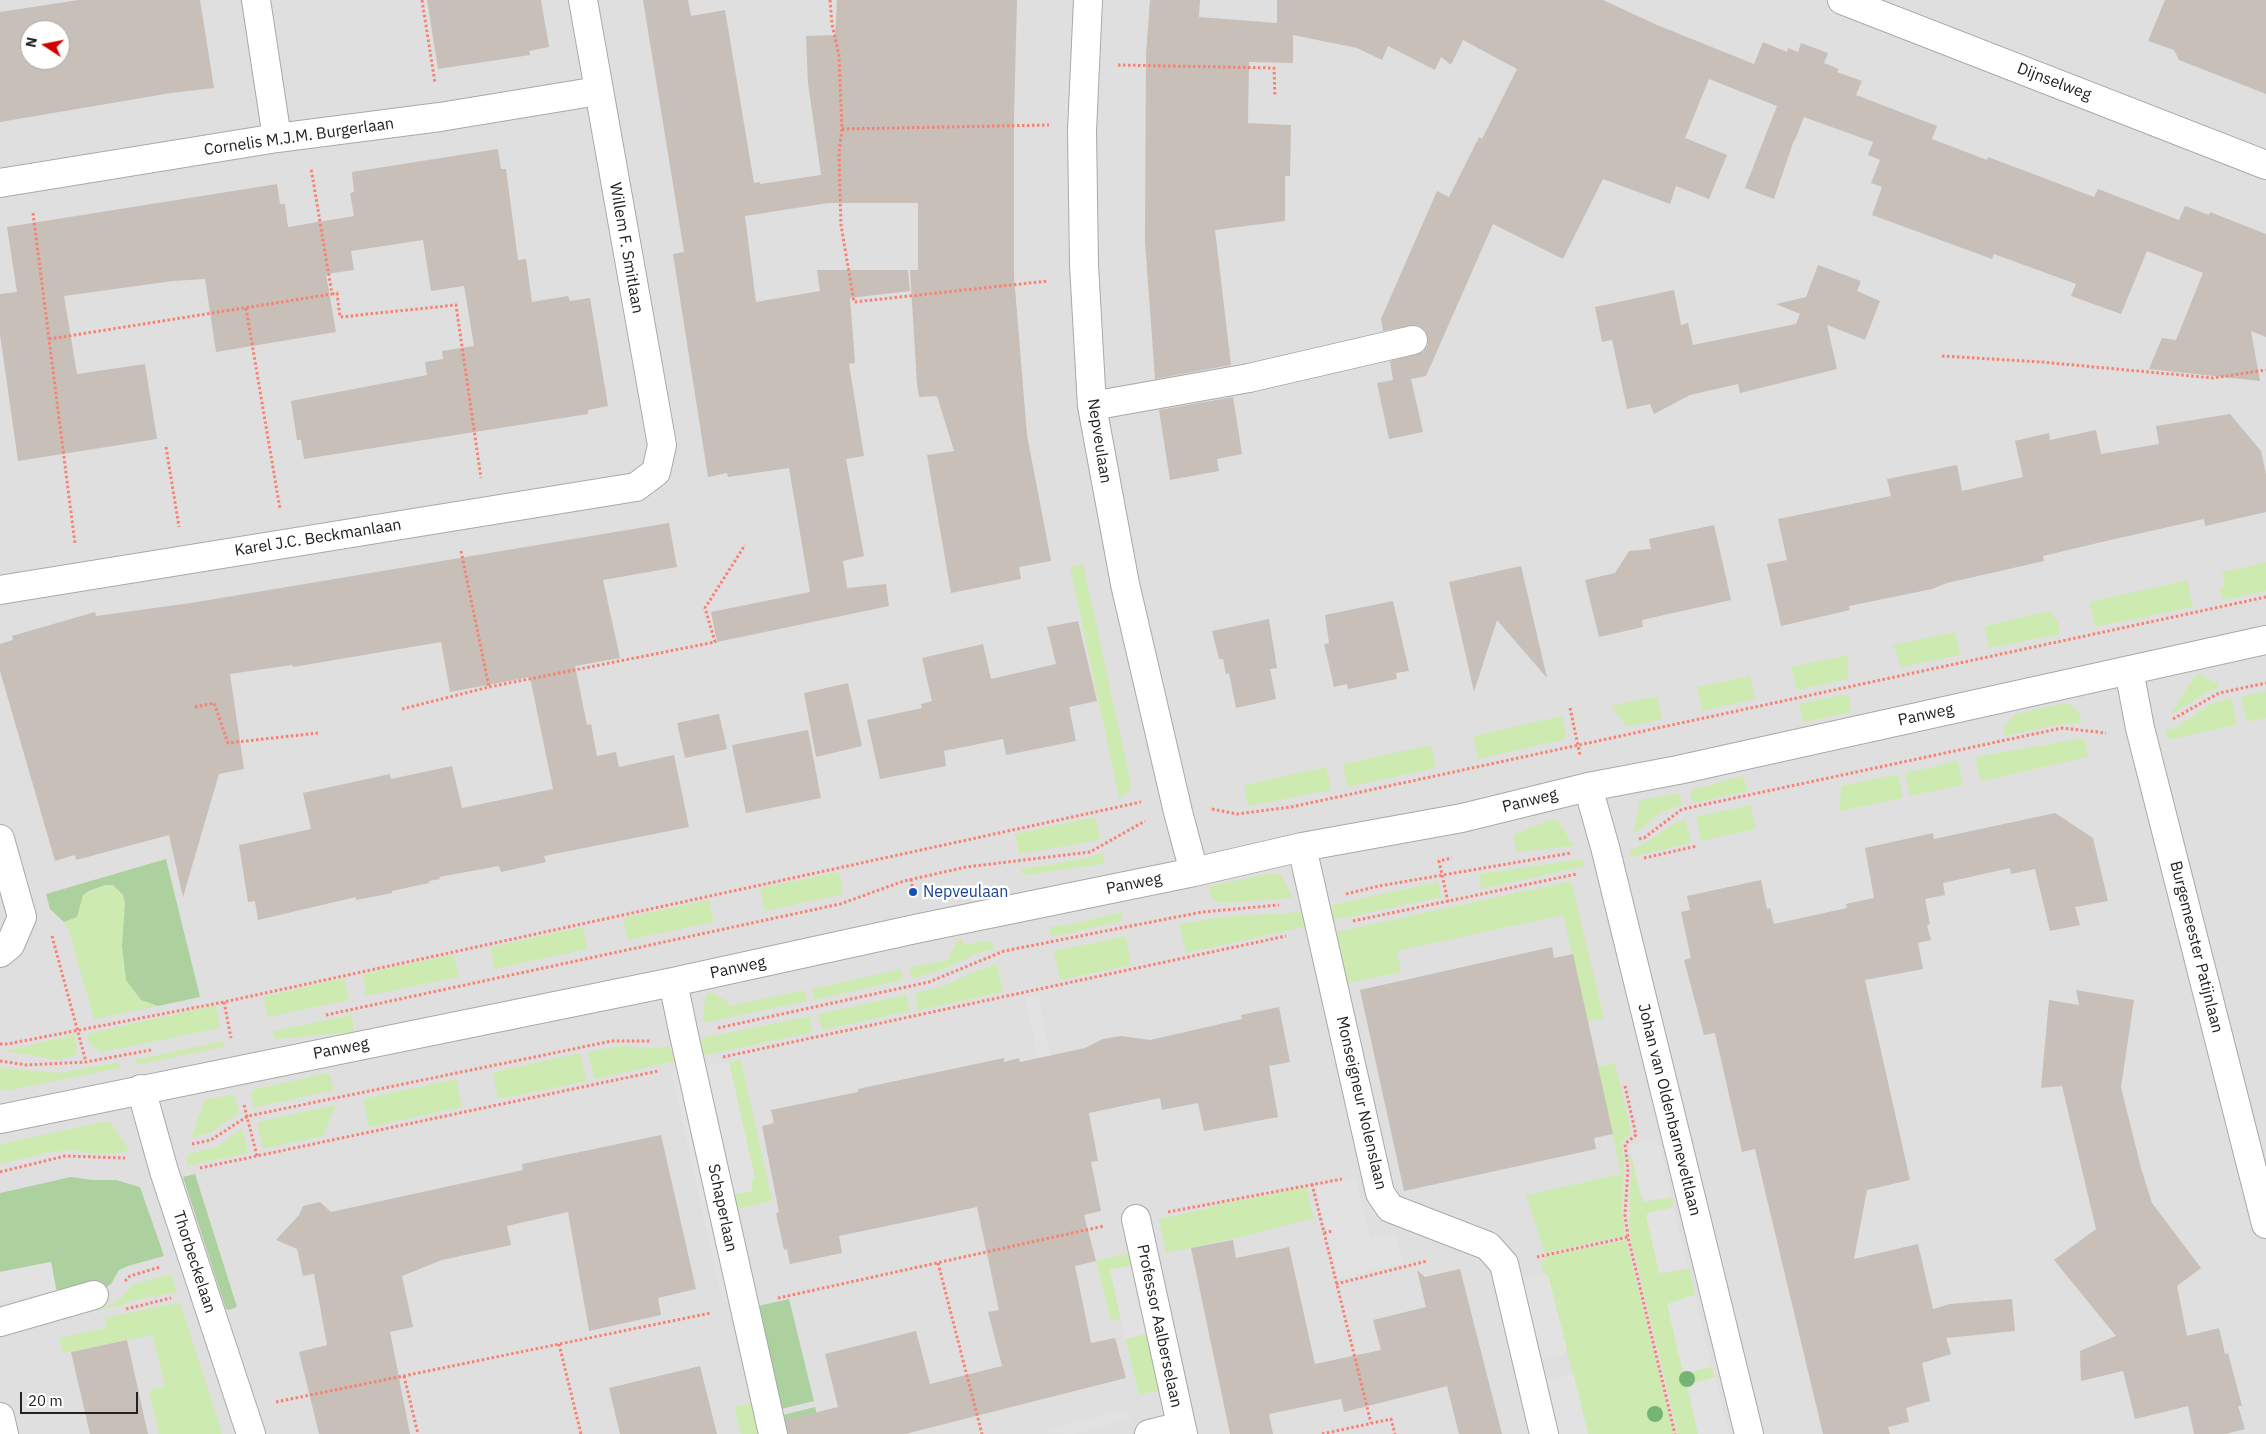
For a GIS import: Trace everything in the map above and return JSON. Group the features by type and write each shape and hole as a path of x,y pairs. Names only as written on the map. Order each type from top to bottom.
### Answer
{"street":[{"path":"256,0 277,138"},
{"name":"Willem F. Smitlaan","path":"583,0 662,445 656,472 636,486"},
{"name":"Nepveulaan","path":"1088,0 1082,131 1084,265 1092,406 1125,584 1174,797 1194,872"},
{"name":"Dijnselweg","path":"1842,0 2266,165"},
{"name":"Cornelis M.J.M. Burgerlaan","path":"0,182 277,138 440,117 598,91"},
{"path":"1092,406 1249,378 1413,340"},
{"name":"Karel J.C. Beckmanlaan","path":"0,590 636,486"},
{"name":"Panweg","path":"0,1118 674,982 920,928 1194,872 1302,847 1462,818 1588,787 1678,770 2266,640"},
{"name":"Burgemeester Patijnlaan","path":"2129,670 2140,728 2266,1224"},
{"name":"Johan van Oldenbarneveltlaan","path":"1588,787 1608,857 1749,1434"},
{"path":"0,839 22,917 10,945 0,953"},
{"name":"Monseigneur Nolenslaan","path":"1302,847 1380,1193 1390,1208 1488,1246 1504,1264 1544,1434"},
{"name":"Schaperlaan","path":"674,982 773,1434"},
{"name":"Thorbeckelaan","path":"140,1089 161,1161 248,1422"},
{"name":"Professor Aalberselaan","path":"1136,1219 1182,1430"},
{"path":"0,1322 94,1295"},
{"path":"0,1417 4,1434"},
{"path":"1149,1434 1182,1430"}],"path":[{"path":"422,0 440,117"},
{"path":"830,0 832,24 839,56 842,129 839,153 841,225 854,302 1048,281"},
{"path":"1110,65 1274,68 1275,96"},
{"path":"842,129 1049,125 1082,131"},
{"path":"306,135 332,294"},
{"path":"27,178 34,215 79,576"},
{"path":"49,339 332,294 337,294 340,317 456,305 485,511"},
{"path":"246,308 286,543"},
{"path":"1942,356 2041,362 2213,378 2266,370"},
{"path":"166,446 184,559"},
{"path":"454,516 489,687"},
{"path":"402,709 489,687 715,642 705,608 745,545"},
{"path":"0,1172 65,1156 161,1161 196,1169 1448,902 1608,857 1644,838 1681,810 2062,728 2108,733 2140,728 2176,718 2219,693 2266,683"},
{"path":"195,707 214,702 228,743 318,733"},
{"path":"1570,708 1577,745"},
{"path":"0,1044 224,1002 1121,806 1174,797"},
{"path":"1202,912 1314,901 1379,886 1442,875 1697,846"},
{"path":"1448,902 1439,861 1452,858"},
{"path":"911,879 912,892"},
{"path":"0,1061 27,1065 86,1062 53,937 40,925 22,917"},
{"path":"1624,1078 1636,1135 1625,1144 1628,1169 1625,1215 1628,1237 1675,1434"},
{"path":"248,1422 404,1376 744,1306 1136,1219 1375,1173"},
{"path":"1312,1184 1371,1423"},
{"path":"1324,1233 1332,1231"},
{"path":"1504,1264 1628,1237"},
{"path":"94,1295 112,1293 130,1276 193,1258"},
{"path":"1336,1284 1431,1260"},
{"path":"938,1263 982,1434"},
{"path":"559,1344 581,1434"},
{"path":"404,1376 418,1434"},
{"path":"1322,1434 1391,1419 1395,1434"}],"shaded area":[{"path":"0,0 2266,0 2266,1434 0,1434"},
{"path":"1038,995 1085,1225 1073,1227 1025,998"},
{"path":"729,1062 755,1179 751,1180 753,1191 730,1195 702,1067"},
{"path":"683,1071 733,1298 722,1301 672,1074"},
{"path":"1657,1136 1672,1197 1643,1201 1629,1146 1655,1139"},
{"path":"1356,1178 1370,1239 1396,1233 1404,1263 1339,1279 1316,1187"},
{"path":"1673,1205 1689,1268 1662,1273 1659,1272 1646,1216 1648,1213 1671,1208"},
{"path":"51,1262 56,1289 59,1290 0,1303 0,1272"},
{"path":"1137,1264 1150,1333 1125,1339 1110,1270"},
{"path":"1544,1273 1548,1275 1567,1350 1565,1354 1540,1361 1519,1278 1522,1279"},
{"path":"1695,1295 1712,1367 1686,1373 1683,1372 1667,1304"},
{"path":"1570,1374 1574,1376 1588,1434 1558,1434 1545,1380"},
{"path":"1715,1377 1729,1434 1698,1434 1688,1385"},
{"path":"1125,1410 1132,1419 1073,1434 1047,1433 1048,1429"}],"green space":[{"path":"2266,562 2266,591 2223,600 2220,588 2225,587 2222,572"},
{"path":"1083,564 1131,784 1129,792 1119,798 1070,567"},
{"path":"2187,580 2193,607 2095,627 2090,602"},
{"path":"2050,611 2058,622 2060,634 1989,648 1984,626"},
{"path":"1955,632 1960,655 1901,667 1893,645"},
{"path":"1848,655 1848,679 1797,690 1791,667"},
{"path":"2199,674 2213,682 2217,682 2218,688 2207,692 2170,715 2194,677"},
{"path":"1750,676 1755,699 1702,711 1697,687"},
{"path":"2266,691 2266,718 2247,722 2241,697"},
{"path":"1848,694 1851,712 1803,721 1799,704"},
{"path":"1657,696 1662,719 1627,727 1611,706"},
{"path":"2231,698 2237,725 2167,740 2166,731 2177,727 2211,704"},
{"path":"2066,703 2078,710 2081,723 2055,725 2005,736 2003,729 2015,714"},
{"path":"1562,716 1566,739 1478,759 1473,736"},
{"path":"2084,738 2088,757 1981,781 1975,757"},
{"path":"1431,745 1436,768 1347,787 1343,764"},
{"path":"1958,761 1963,785 1910,796 1905,773"},
{"path":"1326,767 1331,790 1248,806 1244,785"},
{"path":"1898,774 1903,798 1840,811 1841,786"},
{"path":"1741,776 1744,778 1747,791 1693,803 1690,794 1692,790"},
{"path":"1680,795 1682,805 1659,813 1639,831 1633,833 1640,800"},
{"path":"1750,805 1756,829 1701,841 1696,817"},
{"path":"1095,817 1100,838 1095,841 1019,854 1015,834"},
{"path":"1552,819 1558,821 1574,846 1517,852 1513,835"},
{"path":"1685,820 1691,843 1629,857 1631,849 1639,847 1675,823"},
{"path":"1103,853 1105,861 1102,864 1025,875 1022,873 1022,869 1084,859"},
{"path":"166,859 200,997 158,1006 141,1000 126,980 122,946 125,903 123,895 113,885 105,885 83,895 77,917 64,922 50,909 46,894"},
{"path":"1582,859 1586,866 1481,889 1479,874"},
{"path":"839,872 843,894 765,911 760,888"},
{"path":"1280,873 1293,898 1222,903 1217,902 1211,897 1209,886"},
{"path":"1571,881 1604,1018 1588,1021 1563,915 1397,951 1401,972 1344,984 1332,933"},
{"path":"1438,882 1441,897 1329,921 1332,905"},
{"path":"105,885 113,885 123,895 125,903 122,946 141,1000 158,1006 94,1019 69,931 64,922 77,917 83,895"},
{"path":"709,900 714,922 628,940 623,918"},
{"path":"1121,912 1122,921 1052,937 1049,927 1068,925"},
{"path":"1300,912 1308,926 1186,953 1179,924 1224,917"},
{"path":"583,927 587,949 494,969 491,947"},
{"path":"1126,936 1131,965 1060,980 1054,951"},
{"path":"959,939 962,939 963,944 992,941 994,949 976,954 944,969 912,979 909,968 950,959 949,955"},
{"path":"454,954 459,977 366,996 363,974"},
{"path":"997,964 1003,992 918,1010 915,993 944,986"},
{"path":"901,969 903,980 814,1000 812,989"},
{"path":"344,978 349,1000 268,1017 263,997"},
{"path":"804,990 807,1001 703,1023 705,996 710,992 727,1001 729,1006"},
{"path":"906,995 910,1011 822,1030 818,1014"},
{"path":"216,1005 220,1028 102,1052 93,1047 88,1040 87,1034"},
{"path":"352,1015 354,1032 277,1039 274,1037 273,1031"},
{"path":"810,1016 813,1032 701,1056 702,1038"},
{"path":"74,1035 77,1045 75,1055 59,1060 4,1051"},
{"path":"224,1041 224,1047 137,1065 135,1062 137,1059"},
{"path":"619,1046 653,1048 668,1046 677,1061 594,1079 588,1052"},
{"path":"580,1053 586,1081 498,1099 493,1072"},
{"path":"741,1059 772,1201 733,1210 730,1195 755,1178 729,1062"},
{"path":"118,1062 120,1068 10,1090 0,1089 0,1068 59,1073"},
{"path":"1615,1063 1631,1132 1621,1143 1624,1159 1622,1210 1625,1235 1545,1253 1526,1195 1621,1174 1598,1067"},
{"path":"327,1073 330,1075 334,1090 253,1108 251,1090"},
{"path":"456,1079 462,1107 369,1127 363,1099"},
{"path":"234,1094 239,1113 209,1133 191,1138 205,1100"},
{"path":"336,1105 323,1136 263,1149 257,1122"},
{"path":"108,1121 130,1151 111,1154 87,1153 75,1150 50,1152 0,1164 0,1144"},
{"path":"242,1128 248,1153 186,1166 188,1154 217,1147"},
{"path":"1629,1155 1631,1155 1642,1200 1645,1202 1672,1197 1673,1205 1671,1208 1648,1213 1660,1273 1689,1268 1695,1295 1667,1304 1683,1371 1712,1367 1715,1377 1689,1384 1687,1387 1698,1434 1678,1434 1629,1231 1631,1166"},
{"path":"195,1174 237,1307 229,1310 226,1309 183,1177"},
{"path":"71,1177 92,1180 116,1180 140,1187 164,1256 119,1270 111,1284 105,1288 80,1286 56,1289 51,1262 0,1272 0,1193"},
{"path":"1306,1187 1314,1218 1232,1239 1166,1253 1159,1219 1207,1209 1207,1207"},
{"path":"1626,1240 1674,1434 1588,1434 1548,1275 1544,1273 1541,1260 1545,1259 1545,1256"},
{"path":"1134,1252 1137,1264 1110,1270 1121,1319 1111,1321 1096,1261"},
{"path":"171,1274 177,1292 134,1300 98,1310 97,1308 110,1305 120,1299 132,1285"},
{"path":"789,1299 814,1401 777,1410 754,1307"},
{"path":"180,1302 221,1434 159,1434 149,1391 165,1385 152,1335 63,1353 59,1338 106,1328 105,1318"},
{"path":"1150,1333 1163,1390 1139,1395 1125,1339"},
{"path":"756,1402 763,1434 741,1434 734,1407"},
{"path":"815,1407 822,1434 783,1434 779,1416"}],"building":[{"path":"79,0 200,0 214,88 171,93 0,122 0,12"},
{"path":"427,0 541,0 549,47 529,51 530,55 438,69"},
{"path":"643,0 688,0 691,16 725,10 754,183 760,182 760,184 821,175 808,83 806,36 835,35 837,0 1017,0 1014,118 1014,276 1027,435 1051,561 1019,567 1021,579 951,593 927,455 954,451 937,396 919,397 917,384 910,270 918,270 918,203 828,203 745,216 756,302 820,291 817,270 908,270 910,291 850,298 855,363 849,364 864,456 846,459 864,556 843,561 847,588 886,584 889,606 717,642 711,612 810,592 789,468 728,477 727,473 708,477 673,254 684,252"},
{"path":"1150,0 1200,0 1199,17 1277,23 1277,0 1603,0 1657,25 1754,64 1763,42 1787,52 1788,48 1798,52 1801,43 1828,53 1824,63 1839,69 1837,72 1862,81 1856,95 1937,126 1932,139 1987,160 1988,157 2094,197 2098,189 2179,220 2185,206 2209,215 2210,212 2266,234 2266,337 2251,331 2260,381 2149,369 2162,338 2176,340 2203,273 2147,251 2121,314 2071,296 2076,284 1994,254 1992,259 1872,215 1882,187 1871,183 1880,160 1868,155 1873,142 1804,117 1774,199 1745,188 1777,106 1709,79 1685,138 1727,155 1709,199 1676,186 1670,204 1603,179 1563,259 1493,224 1426,376 1411,379 1423,432 1389,439 1377,383 1393,380 1390,361 1423,352 1428,345 1428,337 1424,329 1417,325 1383,331 1381,319 1437,191 1449,197 1479,137 1482,139 1517,69 1463,40 1451,65 1441,57 1435,70 1388,46 1382,60 1357,48 1293,35 1293,63 1249,62 1248,123 1291,125 1290,176 1285,176 1285,221 1215,230 1231,365 1155,379 1145,242 1146,55"},
{"path":"2165,0 2266,0 2266,94 2179,60 2174,50 2148,41"},
{"path":"498,149 501,169 506,169 518,260 526,259 532,302 568,296 570,301 590,298 608,406 588,410 588,414 304,459 301,440 297,440 291,401 427,375 425,362 443,359 442,351 474,346 464,286 431,291 423,240 351,251 354,270 326,274 336,332 216,352 205,279 173,281 64,296 77,374 145,364 157,439 18,461 0,334 0,294 17,292 7,227 277,184 280,204 285,204 288,227 354,216 350,193 354,192 352,172"},
{"path":"1818,265 1861,281 1857,291 1880,301 1865,340 1827,325 1837,369 1740,393 1738,384 1690,395 1654,414 1650,404 1627,409 1612,340 1602,342 1595,307 1674,290 1681,325 1688,323 1693,345 1796,324 1800,314 1776,304 1806,297"},
{"path":"1233,397 1242,454 1217,459 1219,471 1170,480 1159,410"},
{"path":"2230,414 2261,451 2266,474 2266,512 2205,526 2204,519 2106,541 2043,556 2044,561 1947,583 1932,589 1849,606 1850,610 1781,626 1767,564 1787,560 1778,519 1891,496 1887,479 1957,465 1962,491 2023,477 2015,441 2049,433 2050,440 2096,430 2101,454 2159,444 2156,426"},
{"path":"669,523 677,567 603,580 620,658 575,666 587,725 591,724 597,756 616,752 619,767 674,755 689,827 544,856 546,862 501,872 499,866 439,877 440,879 429,881 429,883 392,891 392,893 356,900 356,897 258,920 255,901 248,902 239,845 311,829 303,793 390,774 391,779 452,766 462,808 553,789 530,677 450,692 441,642 293,667 292,665 230,674 244,769 219,774 183,897 169,835 76,860 75,855 55,861 0,671 0,644 13,640 12,636 95,612 96,616 191,603"},
{"path":"1714,525 1731,600 1642,620 1643,627 1599,637 1585,580 1615,573 1629,551 1651,549 1649,539"},
{"path":"1521,566 1547,678 1497,620 1474,692 1449,582"},
{"path":"1393,601 1409,671 1396,673 1397,679 1348,689 1347,684 1334,687 1324,644 1329,643 1325,615"},
{"path":"1269,619 1277,668 1270,669 1276,699 1236,708 1229,673 1226,674 1223,659 1219,659 1212,631"},
{"path":"1078,621 1097,701 1069,707 1076,741 1006,755 1003,739 944,751 946,766 880,779 867,720 922,708 921,704 932,701 922,658 983,644 991,679 1056,664 1047,627"},
{"path":"848,683 862,746 816,757 804,693"},
{"path":"719,714 727,749 685,758 677,723"},
{"path":"808,730 821,798 746,813 732,745"},
{"path":"2055,813 2093,838 2108,901 2075,907 2080,925 2050,931 2035,869 2011,874 2010,868 1943,883 1945,895 1925,899 1930,924 1927,925 1931,940 1918,943 1923,969 1865,980 1910,1180 1867,1190 1854,1259 1918,1244 1933,1309 1950,1304 2012,1299 2015,1331 1946,1338 1951,1354 1922,1363 1930,1401 1906,1408 1909,1422 1888,1427 1890,1434 1823,1434 1755,1149 1742,1152 1715,1033 1704,1035 1684,960 1691,958 1681,912 1690,910 1687,896 1761,880 1767,909 1770,908 1774,924 1847,908 1846,904 1874,898 1865,848 1933,833 1934,839"},
{"path":"1552,947 1554,958 1573,954 1613,1134 1594,1138 1596,1149 1404,1191 1360,990"},
{"path":"2076,990 2134,1000 2121,1087 2141,1168 2152,1203 2201,1268 2177,1286 2187,1336 2219,1328 2225,1354 2228,1353 2242,1406 2238,1406 2245,1429 2225,1434 2194,1434 2188,1406 2135,1419 2123,1371 2081,1381 2080,1351 2116,1336 2054,1260 2096,1229 2062,1086 2041,1088 2049,1000 2079,1005"},
{"path":"1279,1007 1290,1062 1269,1066 1278,1117 1204,1131 1198,1103 1162,1110 1160,1098 1089,1113 1098,1161 1091,1162 1101,1211 1084,1215 1096,1261 1075,1266 1091,1343 1115,1338 1126,1378 905,1434 788,1434 786,1420 838,1407 825,1354 916,1331 930,1384 1002,1366 988,1312 999,1310 977,1207 839,1236 842,1253 790,1264 787,1249 784,1250 776,1213 779,1212 762,1126 774,1123 771,1110 858,1092 858,1089 1004,1058 1004,1062 1019,1058 1020,1062 1085,1048 1103,1039 1121,1036 1150,1040 1242,1019 1241,1015"},
{"path":"661,1135 696,1289 658,1298 661,1315 589,1331 568,1212 507,1226 511,1245 442,1260 402,1276 413,1327 390,1332 410,1434 319,1434 299,1352 327,1345 314,1274 303,1276 297,1249 276,1240 299,1215 303,1206 320,1202 331,1212 523,1170 522,1164"},
{"path":"1233,1240 1236,1258 1289,1247 1315,1364 1381,1350 1373,1320 1426,1307 1417,1270 1425,1277 1460,1269 1502,1434 1459,1434 1447,1386 1344,1412 1341,1399 1269,1414 1273,1434 1230,1434 1191,1248"},
{"path":"127,1340 148,1434 90,1434 71,1352"},
{"path":"700,1366 717,1434 620,1434 609,1388"}],"place":[{"name":"Nepveulaan","path":"913,892"}]}
